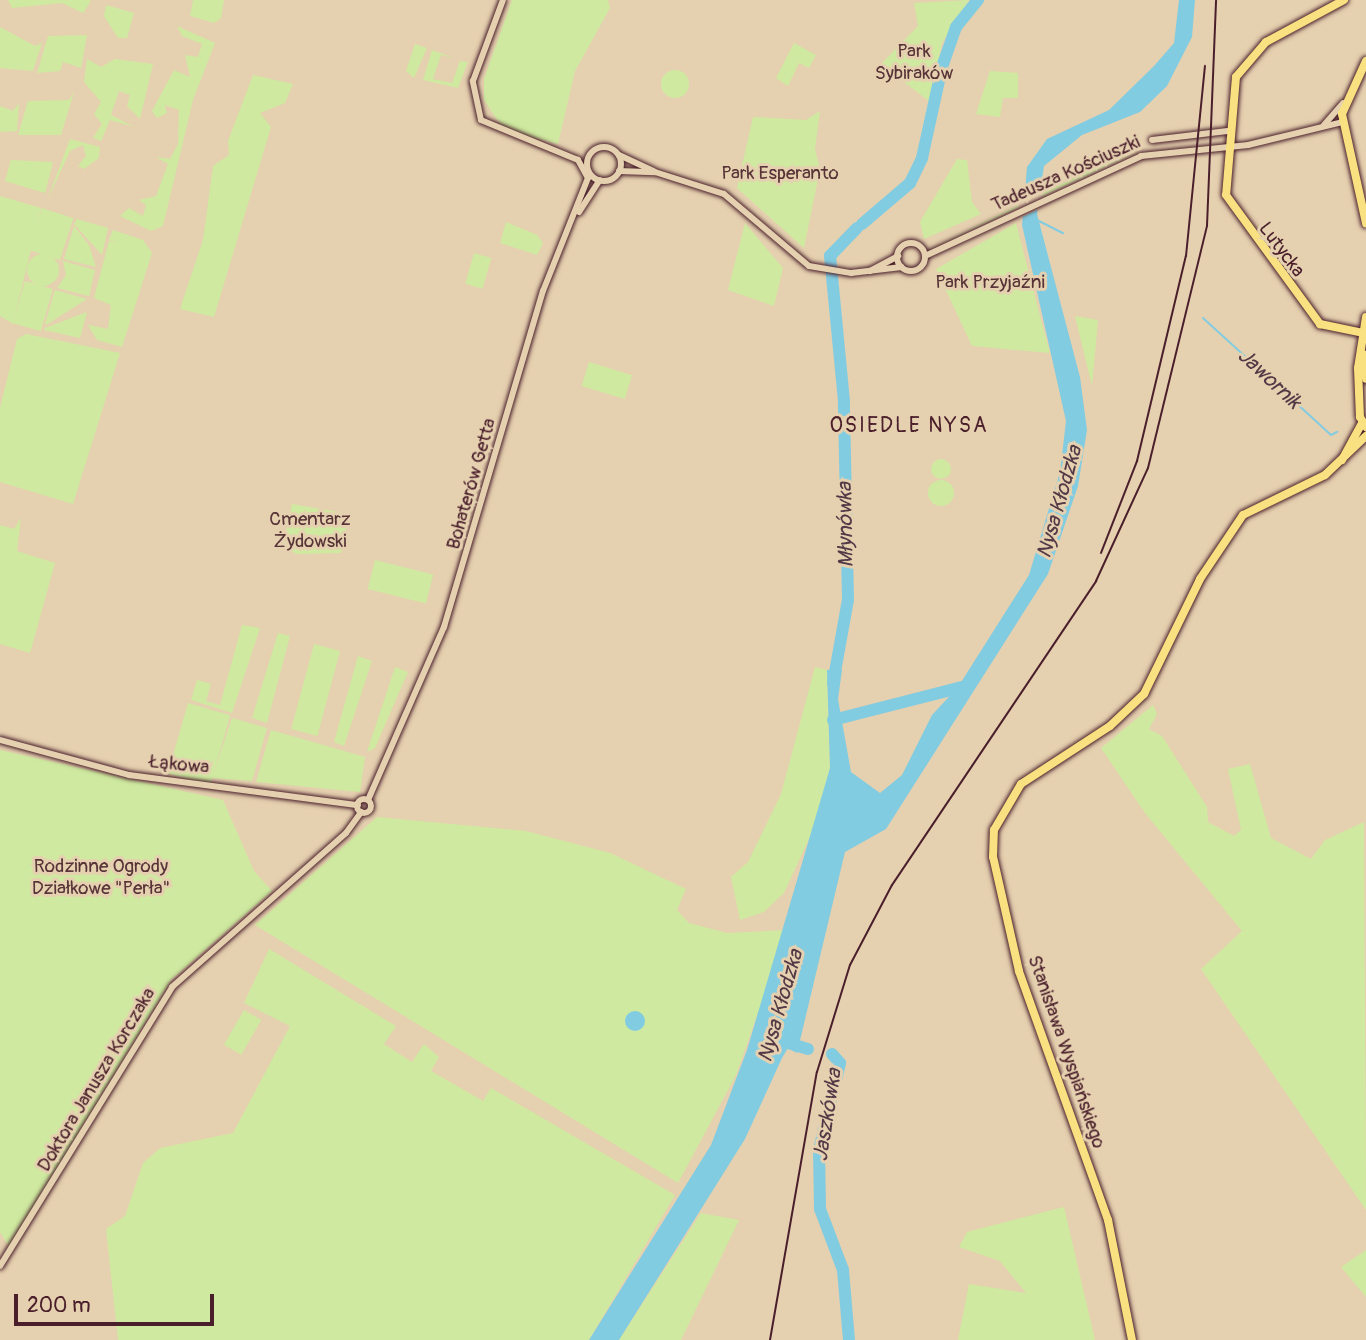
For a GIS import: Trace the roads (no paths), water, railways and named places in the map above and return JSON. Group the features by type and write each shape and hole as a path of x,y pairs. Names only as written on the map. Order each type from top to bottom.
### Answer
{"main road":[{"name":"Lutycka","path":"1344,0 1259,49 1233,86 1227,131 1226,195 1245,230 1320,324 1364,334"},
{"path":"1366,61 1343,103 1343,122 1366,223"},
{"path":"1338,465 1364,425 1363,344 1366,317"},
{"path":"1363,344 1366,379"},
{"name":"Stanisława Wyspiańskiego","path":"1132,1340 1108,1220 1019,971 993,856 995,830 1021,784 1110,726 1144,694 1199,579 1243,515 1338,465 1366,436"}],"street":[{"path":"503,0 473,81 476,109 498,131 574,158 600,180"},
{"path":"1323,127 1343,103"},
{"name":"Tadeusza Kościuszki","path":"902,267 918,269 925,256 1066,189 1155,152 1227,145 1343,122"},
{"name":"Tadeusza Kościuszki","path":"1152,140 1227,131"},
{"path":"574,158 604,147 654,173 733,198 795,257 816,268 868,272 902,267 898,256"},
{"path":"617,153 618,171"},
{"path":"589,171 590,154"},
{"name":"Bohaterów Getta","path":"360,808 370,810 368,800 444,627 543,291 576,216 589,171"},
{"path":"576,216 600,180 618,171 654,173"},
{"path":"868,272 898,256 914,243 925,256"},
{"name":"Łąkowa","path":"0,740 130,775 360,808"},
{"path":"360,808 368,800"},
{"name":"Doktora Janusza Korczaka","path":"0,1266 172,986 346,833 360,808"}],"water":[{"path":"1179,0 1195,0 1192,37 1167,86 1140,112 1082,135 1044,166 1037,214 1080,377 1087,430 1078,486 1048,574 886,829 845,852 797,1053 788,1048 745,1139 619,1340 589,1340 711,1145 747,1050 830,768 827,670 842,670 838,699 851,772 880,793 902,775 932,715 958,687 1029,575 1060,472 1066,421 1022,225 1027,167 1047,139 1109,110 1154,66 1174,43"},
{"path":"635,1011 642,1014 645,1021 642,1028 635,1031 628,1028 625,1021 628,1014"}],"waterway":[{"name":"Młynówka","path":"862,224 910,183 922,158 942,67 956,27 978,0"},
{"name":"Jawornik","path":"1039,221 1063,233"},
{"name":"Młynówka","path":"833,683 848,600 844,401 830,256 857,228"},
{"name":"Jawornik","path":"1203,318 1331,435 1337,432"},
{"name":"Nysa Kłodzka","path":"833,720 966,686"},
{"name":"Jaszkówka","path":"785,1042 808,1049"},
{"name":"Jaszkówka","path":"832,1054 840,1063 819,1150 820,1209 843,1270 849,1340"}],"railway":[{"path":"770,1340 817,1072 850,965 892,885 1096,581 1148,468 1207,226 1216,0"},
{"path":"1101,553 1137,461 1186,256 1205,66"}],"district":[{"name":"OSIEDLE NYSA","path":"909,426"}],"park label":[{"name":"Park Sybiraków","path":"914,63"},
{"name":"Park Esperanto","path":"780,174"},
{"name":"Park Przyjaźni","path":"990,283"},
{"name":"Cmentarz Żydowski","path":"310,531"},
{"name":"Rodzinne Ogrody Działkowe \"Perła\"","path":"101,878"}]}
